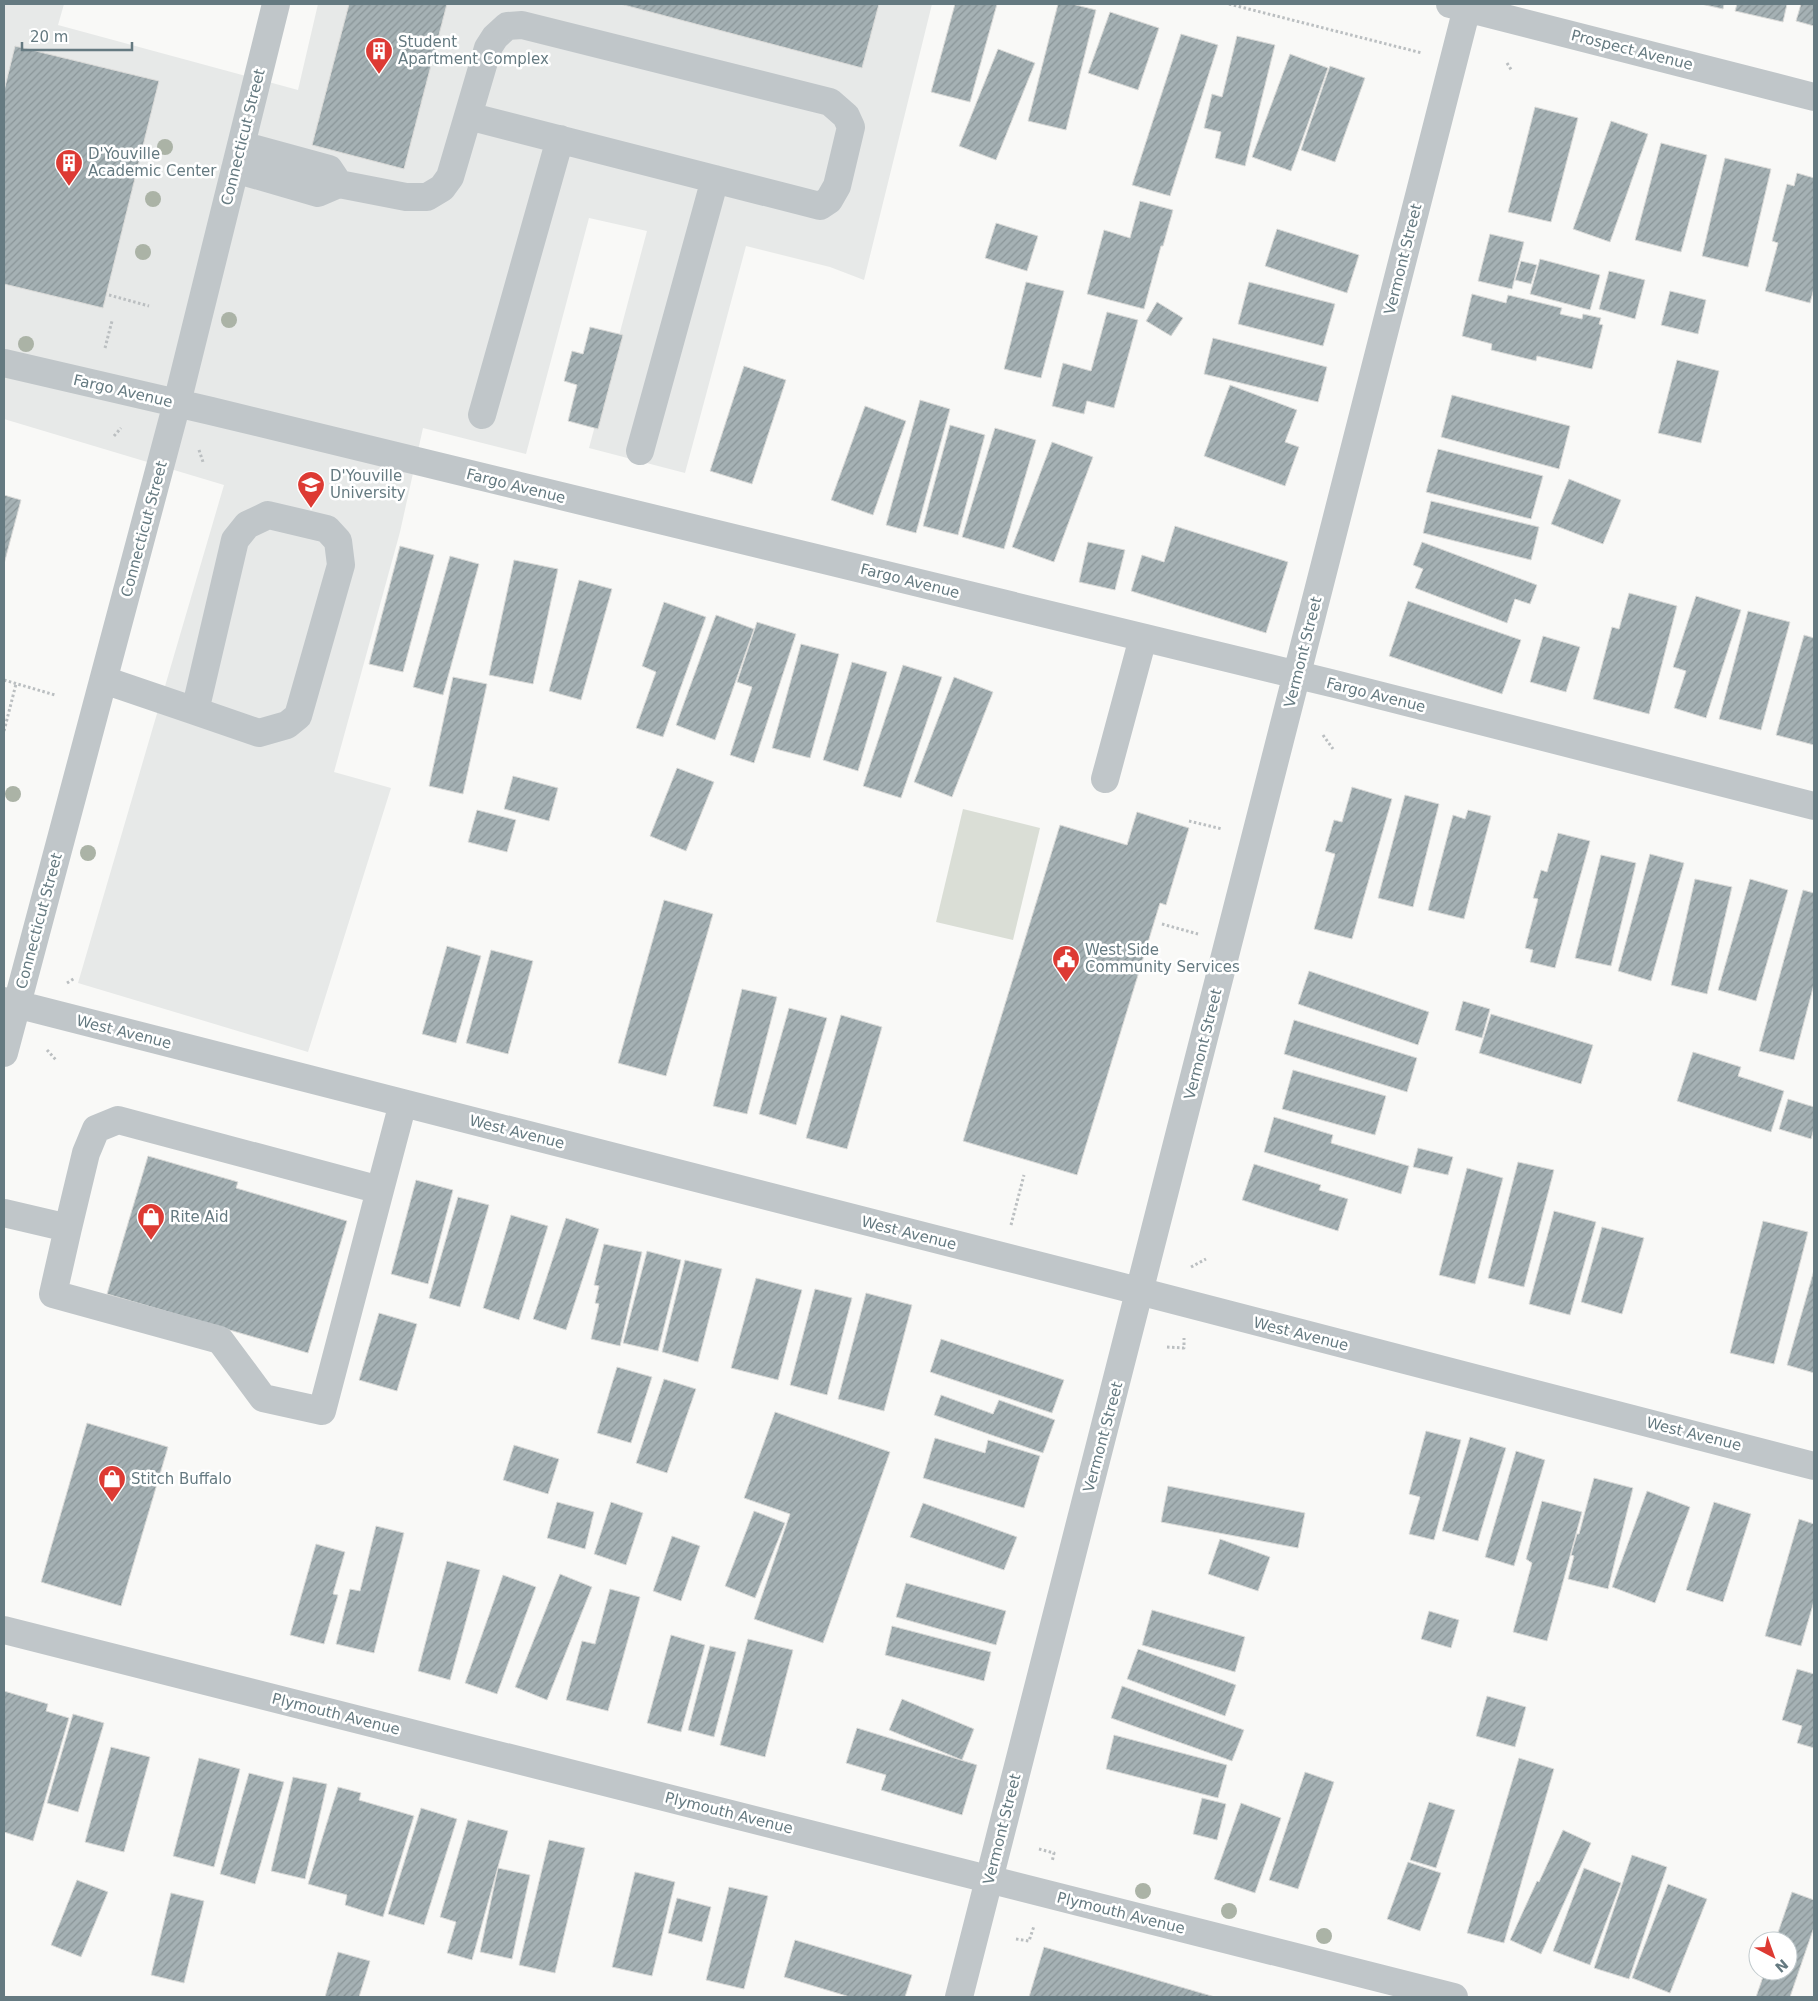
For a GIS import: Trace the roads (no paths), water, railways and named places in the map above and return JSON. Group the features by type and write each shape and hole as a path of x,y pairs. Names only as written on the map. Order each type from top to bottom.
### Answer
{"street":[{"name":"Connecticut Street","path":"4,1053 10,1003 104,680 178,403 276,4"},
{"name":"Prospect Avenue","path":"1462,5 1814,96"},
{"name":"Vermont Street","path":"959,1997 1297,675 1462,5"},
{"path":"238,157 329,168 339,184 406,197 427,197 442,188 450,177 488,48 495,37 506,26 522,25 830,102 846,116 851,127 837,186 829,200 820,206 468,116"},
{"path":"482,415 560,139"},
{"path":"640,451 715,179"},
{"name":"Fargo Avenue","path":"4,363 178,403 1297,675 1814,806"},
{"path":"104,680 259,733 287,726 298,716 341,565 338,541 327,529 268,515 247,525 235,540 195,711"},
{"path":"1105,778 1143,638"},
{"name":"West Avenue","path":"10,1003 1139,1291 1814,1466"},
{"path":"380,1190 118,1120 96,1129 86,1153 53,1294 220,1340 263,1398 322,1411 403,1103"},
{"path":"4,1213 68,1228"},
{"name":"Plymouth Avenue","path":"4,1630 1454,1997"}],"place":[{"name":"Student Apartment Complex","path":"379,75"},
{"name":"D'Youville Academic Center","path":"69,187"},
{"name":"D'Youville University","path":"311,509"},
{"name":"West Side Community Services","path":"1066,983"},
{"name":"Rite Aid","path":"151,1241"},
{"name":"Stitch Buffalo","path":"112,1503"}]}
